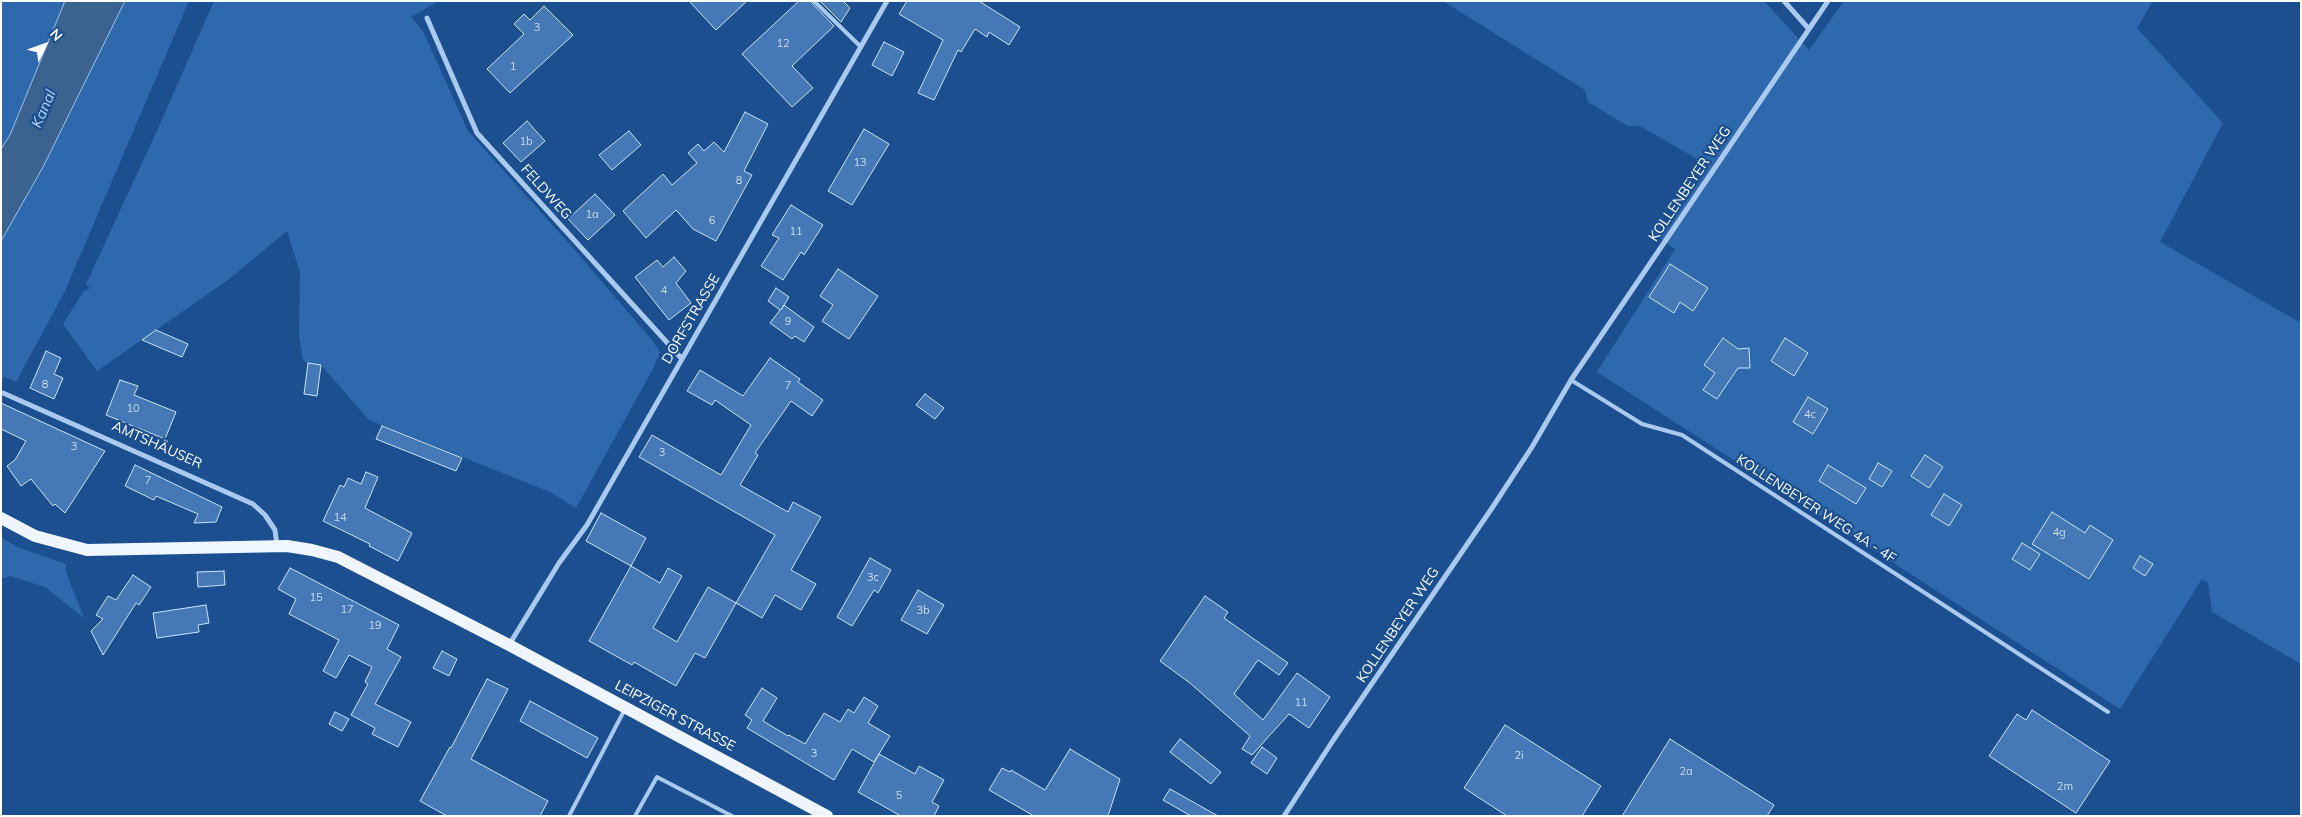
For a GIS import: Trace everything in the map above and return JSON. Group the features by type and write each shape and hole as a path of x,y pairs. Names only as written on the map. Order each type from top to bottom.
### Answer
{"main road":[{"path":"1,518 35,536 87,550 277,546 312,550 338,557 509,645"},
{"name":"LEIPZIGER STRASSE","path":"509,645 821,814"}],"street":[{"name":"DORFSTRASSE","path":"509,645 559,563 587,525 887,1"},
{"path":"1784,1 1808,28"},
{"name":"KOLLENBEYER WEG","path":"1284,816 1532,447 1571,380 1828,1"},
{"name":"FELDWEG","path":"427,18 477,133 682,359"},
{"name":"AMTSHÄUSER","path":"3,393 253,504 265,515 275,530 277,546"}],"lane":[{"path":"814,1 861,48"},
{"name":"KOLLENBEYER WEG 4A - 4F","path":"1571,380 1642,424 1682,435 2108,712"},
{"path":"569,816 626,707"},
{"path":"635,816 657,776 732,816"}],"shaded area":[{"path":"1,1 65,1 10,135 1,149"},
{"path":"125,1 189,1 65,291 16,382 4,377 1,383 1,241 43,167"},
{"path":"214,1 439,1 411,17 423,31 468,131 573,248 652,340 660,352 653,369 576,508 550,492 369,420 321,365 308,363 303,360 299,336 300,272 287,231 228,280 97,371 63,324 83,292 90,288 86,284 156,133"},
{"path":"1443,1 1764,1 1809,50 1844,1 2153,1 2137,28 2223,123 2160,242 2301,323 2301,664 2212,612 2208,583 2202,579 2120,709 1597,372 1675,249 1660,238 1709,166 1640,126 1628,126 1588,102 1585,90"},
{"path":"1,537 17,547 66,564 66,572 84,618 45,587 10,576 1,579"}],"water":[{"name":"Kanal","path":"65,1 125,1 43,167 1,241 1,149 10,135"}],"building":[{"path":"689,1 747,1 716,30"},
{"path":"799,1 810,1 834,26 792,66 813,88 792,107 742,54"},
{"path":"820,1 843,1 850,8 841,22"},
{"path":"907,1 979,1 1020,27 1009,45 989,32 987,37 975,29 961,52 958,50 934,100 918,93 943,40 899,14"},
{"path":"544,6 573,35 510,93 487,69 524,34 514,24 524,14 530,20"},
{"path":"884,42 904,52 892,76 872,65"},
{"path":"745,112 768,124 744,171 752,175 716,241 693,229 676,210 646,238 623,211 663,174 672,185 697,163 688,153 698,144 704,151 714,142 724,152"},
{"path":"527,121 545,141 521,162 503,143"},
{"path":"864,129 889,144 852,205 828,191"},
{"path":"629,131 641,145 612,170 599,155"},
{"path":"595,194 615,215 588,240 568,219"},
{"path":"791,205 823,225 804,255 801,252 783,280 761,266 779,238 772,235"},
{"path":"674,257 686,271 676,283 691,303 669,320 635,277 657,260 663,267"},
{"path":"1670,264 1708,288 1693,311 1680,302 1674,313 1649,297"},
{"path":"838,269 878,296 849,339 822,321 833,305 820,296"},
{"path":"776,288 789,297 784,305 814,327 804,342 795,336 792,339 770,323 780,310 768,301"},
{"path":"156,330 188,344 182,357 142,340"},
{"path":"1723,338 1738,349 1749,348 1750,368 1738,368 1717,399 1703,390 1715,373 1704,365"},
{"path":"1785,338 1808,353 1794,376 1771,361"},
{"path":"46,351 61,358 54,374 63,378 54,399 30,388"},
{"path":"770,358 800,379 798,382 823,400 812,416 791,401 755,453 758,455 740,485 788,512 793,502 821,517 791,570 816,584 801,610 775,595 762,618 736,603 775,535 639,457 652,435 721,475 751,425 715,400 712,405 687,391 700,370 743,396"},
{"path":"308,363 321,365 317,396 304,394"},
{"path":"120,380 138,386 134,395 176,412 165,439 106,415"},
{"path":"925,394 944,408 935,419 916,405"},
{"path":"1808,397 1828,409 1813,434 1793,422"},
{"path":"1,403 105,451 65,513 55,504 53,506 31,479 21,486 7,466 15,460 26,441 1,429"},
{"path":"382,426 462,458 456,471 376,439"},
{"path":"1925,455 1943,467 1929,488 1911,476"},
{"path":"1878,463 1892,471 1882,487 1869,479"},
{"path":"135,465 222,507 216,522 194,523 198,514 156,496 154,500 125,486"},
{"path":"1828,465 1866,488 1856,504 1819,481"},
{"path":"366,472 378,477 365,508 412,533 398,561 369,546 370,544 323,521 340,485 344,487 348,478 361,484"},
{"path":"1944,494 1962,505 1949,526 1931,515"},
{"path":"2052,512 2085,533 2090,525 2113,540 2089,579 2032,544"},
{"path":"601,513 646,538 631,566 586,541"},
{"path":"2022,543 2040,554 2030,570 2012,559"},
{"path":"2140,556 2153,564 2145,576 2133,568"},
{"path":"870,558 891,570 878,593 874,590 852,626 837,617"},
{"path":"631,566 660,583 668,568 682,576 653,628 677,642 708,587 736,603 705,658 695,653 676,686 634,662 632,665 589,641"},
{"path":"290,568 399,625 387,649 401,657 375,704 411,722 398,747 372,734 375,728 351,715 368,684 365,682 372,667 349,655 336,678 323,671 339,640 289,614 296,599 278,589"},
{"path":"224,571 225,585 198,587 197,572"},
{"path":"133,575 151,587 139,605 136,603 103,655 91,631 103,619 96,615 108,596 116,600"},
{"path":"918,590 944,605 927,634 901,620"},
{"path":"1205,596 1228,612 1224,618 1288,663 1279,675 1258,660 1234,694 1263,720 1297,673 1330,697 1309,728 1289,714 1252,755 1242,749 1250,736 1190,683 1160,661"},
{"path":"206,605 209,623 198,625 199,632 157,638 153,613"},
{"path":"442,651 457,659 449,676 433,668"},
{"path":"487,679 508,689 471,759 548,801 540,816 447,816 420,801 451,748"},
{"path":"762,688 777,698 763,721 805,744 824,713 840,722 848,709 854,713 864,697 878,706 868,723 890,736 874,762 852,749 834,780 747,728 752,720 745,715"},
{"path":"530,701 598,738 587,758 520,721"},
{"path":"2032,710 2110,761 2076,813 1989,756 2017,714 2026,720"},
{"path":"335,712 349,719 342,731 329,724"},
{"path":"1505,725 1601,786 1582,816 1507,816 1464,788"},
{"path":"1180,739 1221,772 1211,784 1170,752"},
{"path":"1670,739 1774,805 1767,816 1622,816"},
{"path":"1262,747 1277,758 1267,774 1251,763"},
{"path":"1070,749 1120,779 1108,816 1034,816 989,790 1002,768 1010,772 1011,770 1045,790"},
{"path":"879,754 915,774 919,766 944,780 932,802 939,806 934,816 901,816 858,792"},
{"path":"1170,789 1218,816 1191,816 1163,800"}]}
